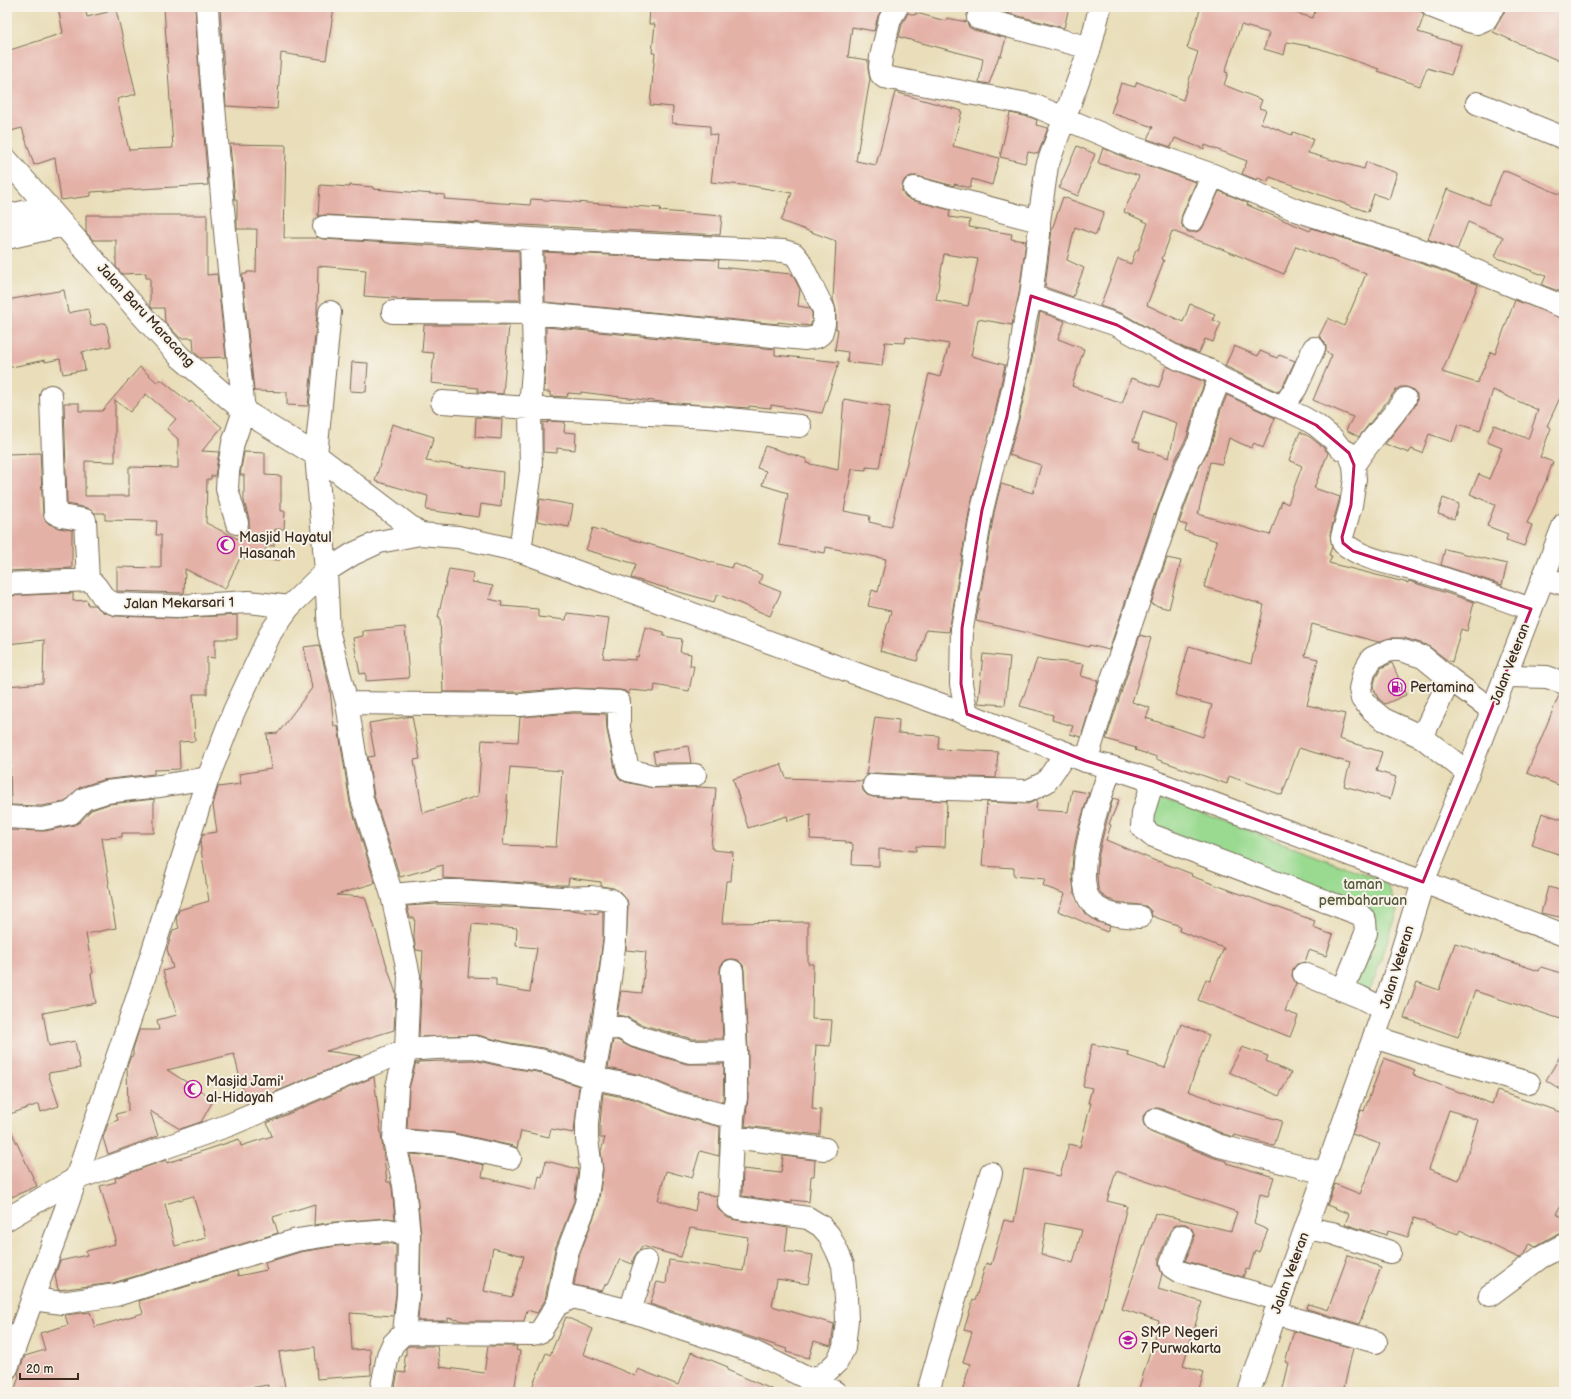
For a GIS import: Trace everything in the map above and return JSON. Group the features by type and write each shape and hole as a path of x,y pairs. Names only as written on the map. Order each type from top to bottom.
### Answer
{"main road":[{"path":"208,7 211,73 226,242 244,411 233,443 228,472 227,489 237,523"},
{"path":"895,7 890,19 880,67 881,74 884,77 1033,104 1132,147 1213,176 1296,210 1442,257 1564,307"},
{"path":"967,714 961,684 962,628 982,510 1009,408 1020,356 1025,320 1031,296 1040,234 1039,221 1048,166 1090,48 1100,7"},
{"path":"1433,7 1477,23 1486,19 1493,7"},
{"path":"978,18 1090,48"},
{"path":"1477,103 1564,138"},
{"name":"Jalan Baru Maracang","path":"7,160 140,313 180,356 244,411 316,455 420,534"},
{"path":"1193,220 1213,176"},
{"path":"914,188 1039,221"},
{"path":"7,216 48,206"},
{"path":"7,238 64,225"},
{"path":"324,227 784,251 794,254 799,260 824,310 824,324 821,334 817,337 805,339 533,313 393,312"},
{"path":"520,551 531,471 530,408 534,358 531,239"},
{"path":"1031,296 1117,325 1179,359 1210,372 1316,425 1333,439 1340,448 1349,453 1354,465 1355,479 1352,499 1342,537 1343,543 1353,551 1386,563 1425,572 1531,609"},
{"path":"330,312 316,455 326,571 329,634 347,703 362,799 392,895 409,976 406,1050 397,1086 394,1140 404,1185 409,1235 408,1295 404,1333 393,1344 388,1355 381,1392"},
{"path":"1282,408 1296,388 1314,348"},
{"path":"874,785 1028,791 1046,782 1076,757 1111,682 1171,507 1187,465 1198,442 1209,404 1220,378"},
{"path":"7,584 88,580 86,520 61,516 55,513 51,396"},
{"path":"1354,465 1361,453 1394,416 1405,399"},
{"path":"442,402 709,417 800,426"},
{"name":"Jalan Veteran","path":"1249,1392 1278,1306 1384,1009 1423,882 1468,773 1564,524"},
{"path":"7,1368 65,1211 74,1180 146,972 208,778 250,676 271,632 289,607 326,571 353,554 379,542 420,534 458,537 520,551 967,714 1076,757 1153,781 1564,935"},
{"path":"1543,578 1564,584"},
{"name":"Jalan Mekarsari 1","path":"88,580 94,583 103,598 116,604 177,606 249,602 289,607"},
{"path":"1468,773 1422,737 1383,719 1362,699 1360,689 1364,672 1372,658 1390,650 1400,650 1423,657 1492,710"},
{"path":"1505,676 1547,677 1564,683"},
{"path":"1422,737 1450,679"},
{"path":"347,703 520,705 574,700 619,702 619,728 628,770 653,776 695,775"},
{"path":"1111,767 1094,817 1086,848 1084,886 1087,896 1092,903 1100,909 1114,916 1140,917"},
{"path":"7,817 42,819 71,813 84,799 106,792 160,786 208,778"},
{"path":"1153,781 1143,813 1142,827 1151,835 1359,914 1365,920 1366,933 1343,990"},
{"path":"392,895 436,891 459,892 561,898 591,898 611,900 616,905 615,939 603,1026 587,1123 587,1140 591,1168 586,1204 567,1253 557,1305 540,1332 533,1334 404,1333"},
{"path":"732,971 736,1051 736,1098 733,1116 729,1203 738,1208 808,1218 821,1226 829,1236 842,1265 847,1320 844,1348 837,1362 823,1375 808,1380"},
{"path":"1304,974 1384,1009"},
{"path":"603,1026 621,1028 635,1036 690,1052 736,1051"},
{"path":"1374,1037 1433,1056 1529,1083"},
{"path":"9,1213 74,1180 229,1125 406,1050 474,1047 508,1055 540,1060 594,1078 638,1087 674,1102 719,1114 733,1116"},
{"path":"1155,1120 1220,1146 1325,1173"},
{"path":"732,1137 825,1149"},
{"path":"394,1140 451,1146 510,1158"},
{"path":"928,1392 991,1173"},
{"path":"1306,1228 1332,1233 1390,1252"},
{"path":"32,1299 62,1304 116,1295 297,1240 336,1234 388,1230 409,1235"},
{"path":"1182,1236 1171,1263 1172,1267 1187,1274 1376,1342"},
{"path":"1490,1295 1541,1257 1564,1245"},
{"path":"630,1311 646,1261"},
{"path":"557,1305 573,1297 630,1311 754,1352 808,1380 836,1392"}],"highlighted area":[{"path":"1031,296 1117,325 1179,359 1316,425 1349,453 1354,465 1351,505 1342,537 1343,543 1353,551 1531,609 1423,882 1153,781 1086,761 967,714 961,684 962,628 982,510 1007,416"}],"green space":[{"name":"taman pembaharuan","path":"1155,795 1381,880 1389,888 1398,911 1369,993 1351,985 1371,921 1152,826"}],"building":[{"path":"58,7 85,7 87,17 116,10 136,94 117,99 129,150 173,148 164,7 195,7 208,185 91,192 91,196 61,200 55,158 34,165 22,128 7,132 7,51 63,33"},
{"path":"220,7 334,7 326,60 281,53 277,109 226,106"},
{"path":"650,7 695,7 713,9 714,7 873,7 882,9 878,16 874,31 852,27 848,57 868,60 870,79 856,161 876,165 895,92 962,111 953,146 999,158 992,185 972,179 970,188 954,184 954,186 917,176 911,176 905,179 902,185 902,192 906,197 911,200 950,210 949,217 970,220 969,227 1012,234 1011,239 1026,241 1019,294 1012,325 978,319 971,356 1005,365 995,413 970,507 949,632 926,630 917,661 880,651 891,611 868,606 872,590 878,592 886,559 826,547 825,553 779,545 788,493 762,485 766,471 757,468 765,446 807,459 806,463 838,470 844,399 890,407 879,468 866,467 866,470 852,469 844,511 870,516 869,522 891,527 929,374 940,377 949,344 906,337 905,343 885,342 882,366 847,362 848,352 835,350 838,329 836,329 836,310 833,299 836,241 781,221 792,193 752,186 711,182 717,135 710,134 710,126 672,123 673,107 650,105 655,53 652,53 655,24 649,24","holes":["944,254 978,259 968,306 936,300"]},
{"path":"996,7 1069,7 1064,28 996,10"},
{"path":"1201,7 1275,7 1313,18 1316,7 1407,7 1422,12 1424,15 1418,32 1461,45 1451,75 1427,68 1420,86 1378,71 1379,69 1318,48 1287,42 1284,55 1264,49 1269,33 1241,25 1225,72 1228,73 1224,85 1262,100 1259,108 1266,110 1261,123 1292,135 1293,132 1313,139 1308,153 1364,169 1366,162 1397,173 1389,199 1374,194 1368,212 1270,177 1267,182 1258,178 1257,180 1242,174 1247,161 1205,145 1204,149 1175,138 1171,147 1147,139 1153,127 1111,113 1121,83 1135,87 1137,82 1183,100 1198,52 1187,48"},
{"path":"1505,7 1564,7 1564,63 1493,32 1504,13"},
{"path":"908,13 915,15 916,13 946,21 947,18 967,22 969,27 974,30 1006,38 1001,56 999,56 989,84 979,82 983,59 899,37 902,24"},
{"path":"1010,113 1037,120 1036,125 1048,128 1038,154 1028,152 1025,163 1000,157"},
{"path":"230,144 286,145 284,238 317,237 323,239 519,251 520,300 423,300 364,296 366,270 318,266 317,314 308,406 287,405 287,392 254,391 242,274 247,274 247,272 256,272 257,229 237,229 237,200 235,200"},
{"path":"1077,146 1095,154 1078,196 1059,188"},
{"path":"1103,148 1128,159 1196,182 1182,215 1181,221 1183,228 1188,232 1201,230 1219,191 1248,203 1247,205 1310,231 1312,228 1438,269 1478,285 1442,372 1477,383 1491,352 1495,354 1515,300 1564,319 1564,389 1547,426 1551,428 1540,457 1553,462 1527,523 1532,525 1524,546 1506,540 1508,534 1487,526 1495,505 1470,494 1479,474 1489,479 1502,448 1487,442 1494,425 1528,439 1538,410 1493,390 1480,431 1458,424 1452,442 1429,434 1422,453 1411,449 1409,453 1385,444 1415,406 1417,394 1412,389 1400,387 1395,391 1359,437 1346,430 1353,417 1313,400 1332,355 1326,352 1324,341 1319,336 1328,318 1344,326 1366,274 1296,246 1284,274 1172,231 1162,259 1164,260 1147,305 1183,322 1190,304 1215,314 1213,320 1221,323 1213,342 1205,339 1199,353 1184,348 1123,314 1100,306 1118,259 1131,264 1148,223 1124,212 1139,176 1098,163"},
{"path":"1503,170 1564,196 1564,293 1542,285 1546,276 1495,257 1503,237 1468,222 1457,250 1428,239 1447,189 1489,205"},
{"path":"320,185 350,187 350,185 373,187 373,189 445,195 444,199 530,205 531,199 661,208 660,211 722,216 720,235 325,215 318,216"},
{"path":"1063,197 1104,212 1096,235 1075,227 1067,260 1084,268 1073,297 1045,287 1052,229"},
{"path":"86,215 207,215 207,275 217,274 226,357 201,358 194,352 193,338 180,338 165,322 164,308 152,308 150,305 150,278 146,278 146,273 122,274 116,267 116,240 93,240 86,232"},
{"path":"544,252 719,260 718,267 792,274 800,289 798,306 809,308 812,313 812,322 810,326 778,322 778,324 545,302"},
{"path":"64,290 68,313 88,309 91,326 106,323 111,346 82,352 85,370 63,374 60,359 45,362 45,360 7,368 7,300"},
{"path":"1040,312 1065,321 1058,339 1084,349 1072,386 1122,404 1131,378 1159,387 1166,366 1205,382 1197,402 1187,437 1175,460 1155,515 1154,514 1109,650 1089,645 1089,647 976,621 994,513 1001,484 1033,493 1041,465 1009,455 1019,419 1032,359","holes":["1143,411 1177,423 1169,458 1139,448 1140,443 1133,441"]},
{"path":"424,325 509,325 503,394 478,392 478,388 431,383 434,353 422,352"},
{"path":"546,327 775,349 775,355 839,362 822,413 771,405 771,408 749,406 749,408 661,402 581,392 581,394 568,393 567,397 550,396 550,392 544,392"},
{"path":"1234,346 1258,356 1260,351 1277,358 1279,355 1295,361 1285,382 1278,392 1225,366"},
{"path":"352,362 368,363 366,392 350,391"},
{"path":"140,367 158,383 160,379 190,403 191,401 222,427 202,451 219,452 215,476 211,476 211,479 207,479 206,523 242,541 243,534 249,526 249,519 244,501 244,475 240,475 244,452 265,453 265,475 281,476 281,511 285,511 284,529 275,529 274,546 266,546 266,553 280,560 240,558 225,589 185,569 184,593 117,591 117,567 161,568 161,535 156,535 157,521 105,520 105,513 95,513 87,508 67,504 64,403 79,403 79,411 102,411","holes":["146,394 176,419 167,429 178,439 178,468 129,467 129,496 85,496 85,461 115,462 115,400 130,412"]},
{"path":"1227,395 1275,418 1263,448 1254,443 1251,448 1229,438 1222,464 1210,462 1198,514 1270,535 1282,501 1288,504 1302,466 1289,460 1300,432 1310,437 1328,453 1314,488 1340,497 1330,534 1332,547 1329,555 1332,556 1329,563 1408,583 1409,581 1474,602 1467,631 1461,629 1452,662 1427,645 1404,638 1390,638 1378,642 1312,624 1305,656 1318,659 1307,705 1345,714 1339,739 1382,752 1376,771 1396,777 1390,799 1344,786 1350,763 1299,748 1282,795 1229,776 1227,784 1156,759 1157,757 1135,750 1136,748 1106,739 1140,635 1151,638 1132,702 1150,708 1146,718 1203,737 1212,705 1175,695 1189,646 1251,664 1264,605 1204,587 1217,541 1185,531 1187,525 1179,523 1198,470 1211,445 1221,409"},
{"path":"476,417 502,419 501,439 475,437"},
{"path":"548,421 565,422 564,432 576,433 575,450 557,448 557,453 543,452 543,422 548,423"},
{"path":"392,424 434,437 426,461 503,472 501,507 481,504 479,517 426,510 428,496 375,481"},
{"path":"40,453 43,514 45,520 49,524 59,528 72,530 72,568 7,571 7,454"},
{"path":"1443,498 1459,504 1454,519 1438,514"},
{"path":"540,499 573,505 569,527 537,521"},
{"path":"593,528 731,568 733,563 762,575 759,583 781,592 770,616 717,594 714,602 631,578 636,564 586,550"},
{"path":"1445,549 1507,564 1502,585 1441,565"},
{"path":"1167,558 1181,561 1169,609 1151,604"},
{"path":"449,569 473,573 472,582 493,586 489,599 502,602 501,606 538,609 538,617 566,620 567,613 609,618 603,658 636,660 645,627 664,632 663,636 682,639 680,652 691,654 690,666 694,666 689,691 655,685 654,692 629,690 629,695 625,691 620,690 575,688 519,692 443,692 440,617 438,617"},
{"path":"73,593 73,601 87,600 88,605 94,605 103,612 115,616 178,618 237,615 237,639 215,639 215,658 207,657 207,694 193,694 195,741 179,742 180,769 154,770 154,774 102,780 80,787 65,802 41,806 11,805 10,765 7,765 7,686 43,683 44,640 7,644 7,596"},
{"path":"405,627 409,678 366,681 366,673 360,674 353,638 363,636 363,631"},
{"path":"319,645 330,689 334,727 338,726 350,803 375,883 336,895 365,897 396,994 394,1030 326,1051 361,1056 246,1103 234,1054 167,1070 214,1099 201,1122 180,1129 150,1111 158,1136 108,1154 103,1138 108,1124 118,1120 116,1114 128,1111 127,1067 131,1056 133,1056 133,1049 139,1030 159,1030 157,1020 177,1015 163,971 173,968 167,949 173,930 179,928 176,918 179,910 209,901 200,843 203,834 217,832 213,805 218,787 241,784 239,774 271,769 267,734 278,733 312,688 304,647"},
{"path":"983,654 1010,657 1005,705 978,703"},
{"path":"1037,659 1084,664 1081,676 1098,681 1081,737 1070,734 1073,726 1052,720 1053,715 1020,706"},
{"path":"1392,663 1406,695 1385,704 1378,698 1373,687 1381,668"},
{"path":"1559,695 1564,695 1564,787 1527,773"},
{"path":"574,713 606,714 607,730 616,773 619,778 625,782 653,788 716,788 711,848 713,848 713,850 733,852 731,881 726,881 722,923 808,922 808,964 813,964 812,1019 832,1020 830,1046 816,1045 812,1109 821,1110 820,1135 745,1126 748,1098 748,1050 744,970 743,965 738,960 726,960 721,965 723,1039 692,1039 640,1024 627,1017 617,1015 621,991 642,993 646,952 626,950 628,905 627,900 619,891 613,888 601,886 601,882 569,878 568,885 561,885 443,878 443,865 400,877 374,796 368,757 375,756 369,723 412,716 420,759 414,760 423,813 478,796 482,740 518,742 520,717","holes":["510,767 562,771 556,847 503,845"]},
{"path":"875,717 899,720 898,733 939,736 938,749 998,752 996,778 875,773 866,775"},
{"path":"688,746 691,763 655,763 653,752"},
{"path":"781,764 786,778 863,781 863,791 867,795 873,797 947,801 945,847 916,846 916,851 879,849 879,866 852,865 853,844 846,843 846,841 810,839 811,814 788,821 787,816 748,828 733,779"},
{"path":"1072,790 1089,793 1077,833 1073,854 1072,874 1074,893 1084,912 1096,921 1110,926 1107,932 1058,911 1065,894 1043,886 1045,879 1014,876 1014,868 982,866 987,802 1028,804 1037,800 1036,810 1068,812"},
{"path":"1113,798 1119,800 1109,824 1111,825 1106,840 1158,862 1192,874 1191,876 1315,921 1313,928 1333,935 1326,956 1309,950 1305,962 1297,964 1293,969 1292,976 1296,983 1285,1011 1298,1016 1290,1037 1198,1000 1206,979 1210,981 1224,948 1179,931 1180,926 1152,916 1151,911 1146,906 1117,902 1102,895 1098,888 1098,858"},
{"path":"154,799 154,833 122,833 122,837 102,838 116,928 86,934 93,973 91,974 96,1003 43,1013 49,1046 75,1041 80,1068 48,1073 59,1106 41,1112 39,1104 7,1115 7,830 45,831 74,825 80,822 91,810 109,804"},
{"path":"1542,813 1564,820 1564,856 1532,845"},
{"path":"1548,887 1564,891 1564,918 1541,913"},
{"path":"437,904 572,910 598,914 598,911 603,911 603,938 584,1061 544,1048 510,1043 477,1035 419,1037 423,951 416,950 414,937 415,918 410,918 407,906","holes":["472,924 517,928 516,946 537,948 530,992 496,986 496,978 468,977"]},
{"path":"1455,943 1539,971 1541,967 1564,974 1564,1020 1475,991 1458,1037 1404,1018 1417,982 1439,990"},
{"path":"1181,1024 1209,1035 1188,1091 1211,1100 1282,1121 1274,1146 1235,1135 1234,1137 1224,1134 1159,1108 1148,1110 1143,1116 1145,1127 1150,1132 1226,1161 1226,1163 1274,1177 1268,1196 1260,1194 1254,1224 1268,1230 1259,1252 1255,1250 1249,1270 1246,1269 1243,1277 1185,1261 1194,1241 1192,1229 1186,1224 1174,1226 1170,1231 1159,1258 1159,1266 1162,1274 1158,1289 1202,1302 1183,1365 1204,1372 1198,1392 1138,1392 1159,1321 1122,1309 1155,1213 1231,1231 1237,1212 1116,1171 1107,1201 1127,1206 1103,1304 1076,1392 962,1392 970,1364 963,1362 972,1332 964,1330 973,1300 975,1301 986,1263 991,1265 1004,1220 1014,1222 1024,1169 1060,1176 1069,1144 1080,1147 1091,1103 1088,1103 1092,1088 1083,1086 1092,1044 1129,1052 1128,1056 1165,1068","holes":["1046,1223 1082,1230 1073,1263 1041,1254"]},
{"path":"613,1040 617,1040 632,1048 687,1064 724,1064 723,1102 678,1090 641,1075 608,1068"},
{"path":"1242,1047 1268,1056 1266,1061 1291,1073 1279,1096 1229,1072"},
{"path":"1564,1050 1564,1092 1546,1080"},
{"path":"1384,1058 1415,1070 1413,1075 1492,1104 1497,1091 1564,1113 1564,1199 1556,1214 1564,1218 1564,1233 1553,1236 1536,1246 1529,1243 1524,1254 1519,1258 1460,1230 1458,1234 1414,1218 1408,1237 1388,1231 1387,1235 1371,1230 1370,1232 1345,1224 1349,1214 1327,1205 1335,1184 1360,1194 1380,1144 1352,1134 1361,1110 1364,1111","holes":["1449,1110 1478,1120 1459,1180 1429,1169"]},
{"path":"473,1060 537,1072 579,1086 574,1133 551,1129 549,1137 521,1131 517,1148 454,1133 407,1129 409,1089 416,1062 418,1065 418,1062"},
{"path":"374,1077 387,1182 390,1182 392,1187 395,1219 387,1218 314,1225 315,1204 273,1217 278,1233 113,1283 58,1290 55,1275 60,1261 87,1255 86,1251 115,1244 114,1240 116,1240 100,1186 116,1182 115,1178 166,1160 167,1163 239,1139 241,1146 272,1136 267,1123","holes":["193,1196 206,1238 175,1246 165,1204"]},
{"path":"603,1093 634,1099 671,1114 720,1127 719,1156 700,1151 692,1178 666,1171 658,1200 695,1211 698,1193 717,1196 718,1209 728,1218 788,1228 785,1251 813,1255 808,1284 777,1279 772,1306 834,1324 831,1346 814,1341 809,1358 786,1352 787,1349 650,1304 657,1282 666,1284 669,1260 743,1271 748,1237 690,1228 681,1257 642,1246 634,1257 632,1264 620,1259 608,1284 606,1283 602,1291 574,1285 579,1256 598,1206 603,1170 601,1151 605,1138 600,1138"},
{"path":"7,1122 37,1186 7,1199"},
{"path":"410,1154 449,1157 484,1165 482,1177 536,1190 539,1176 542,1177 546,1161 578,1169 574,1201 555,1249 545,1300 537,1313 527,1310 524,1321 464,1321 448,1318 448,1321 418,1321 421,1234 416,1184","holes":["493,1248 524,1256 512,1297 484,1291"]},
{"path":"783,1156 815,1160 814,1176 811,1176 809,1202 792,1200 792,1203 742,1196 743,1169 781,1173"},
{"path":"387,1243 396,1245 396,1294 393,1316 350,1313 352,1350 370,1349 371,1375 317,1379 315,1347 279,1352 285,1387 268,1390 268,1385 226,1392 14,1392 19,1376 18,1373 25,1356 45,1350 40,1333 68,1325 65,1315 90,1312 95,1327 143,1313 139,1301 237,1271 238,1276 267,1270 265,1263 300,1252 337,1246"},
{"path":"1348,1255 1381,1267 1359,1324 1307,1309 1308,1304 1328,1310"},
{"path":"566,1317 593,1329 583,1354 635,1376 638,1369 678,1385 691,1352 728,1367 727,1370 778,1392 530,1392 546,1353 550,1355"},
{"path":"1294,1331 1353,1348 1343,1392 1282,1392 1289,1363 1285,1362"},
{"path":"409,1346 437,1346 440,1367 484,1373 488,1346 517,1346 516,1350 520,1351 514,1392 394,1392 398,1372 406,1373 404,1355 406,1355 406,1348"}],"place":[{"name":"Masjid Hayatul Hasanah","path":"226,545"},
{"name":"Pertamina","path":"1397,687"},
{"name":"Masjid Jami' al-Hidayah","path":"193,1089"},
{"name":"SMP Negeri 7 Purwakarta","path":"1128,1340"}]}
